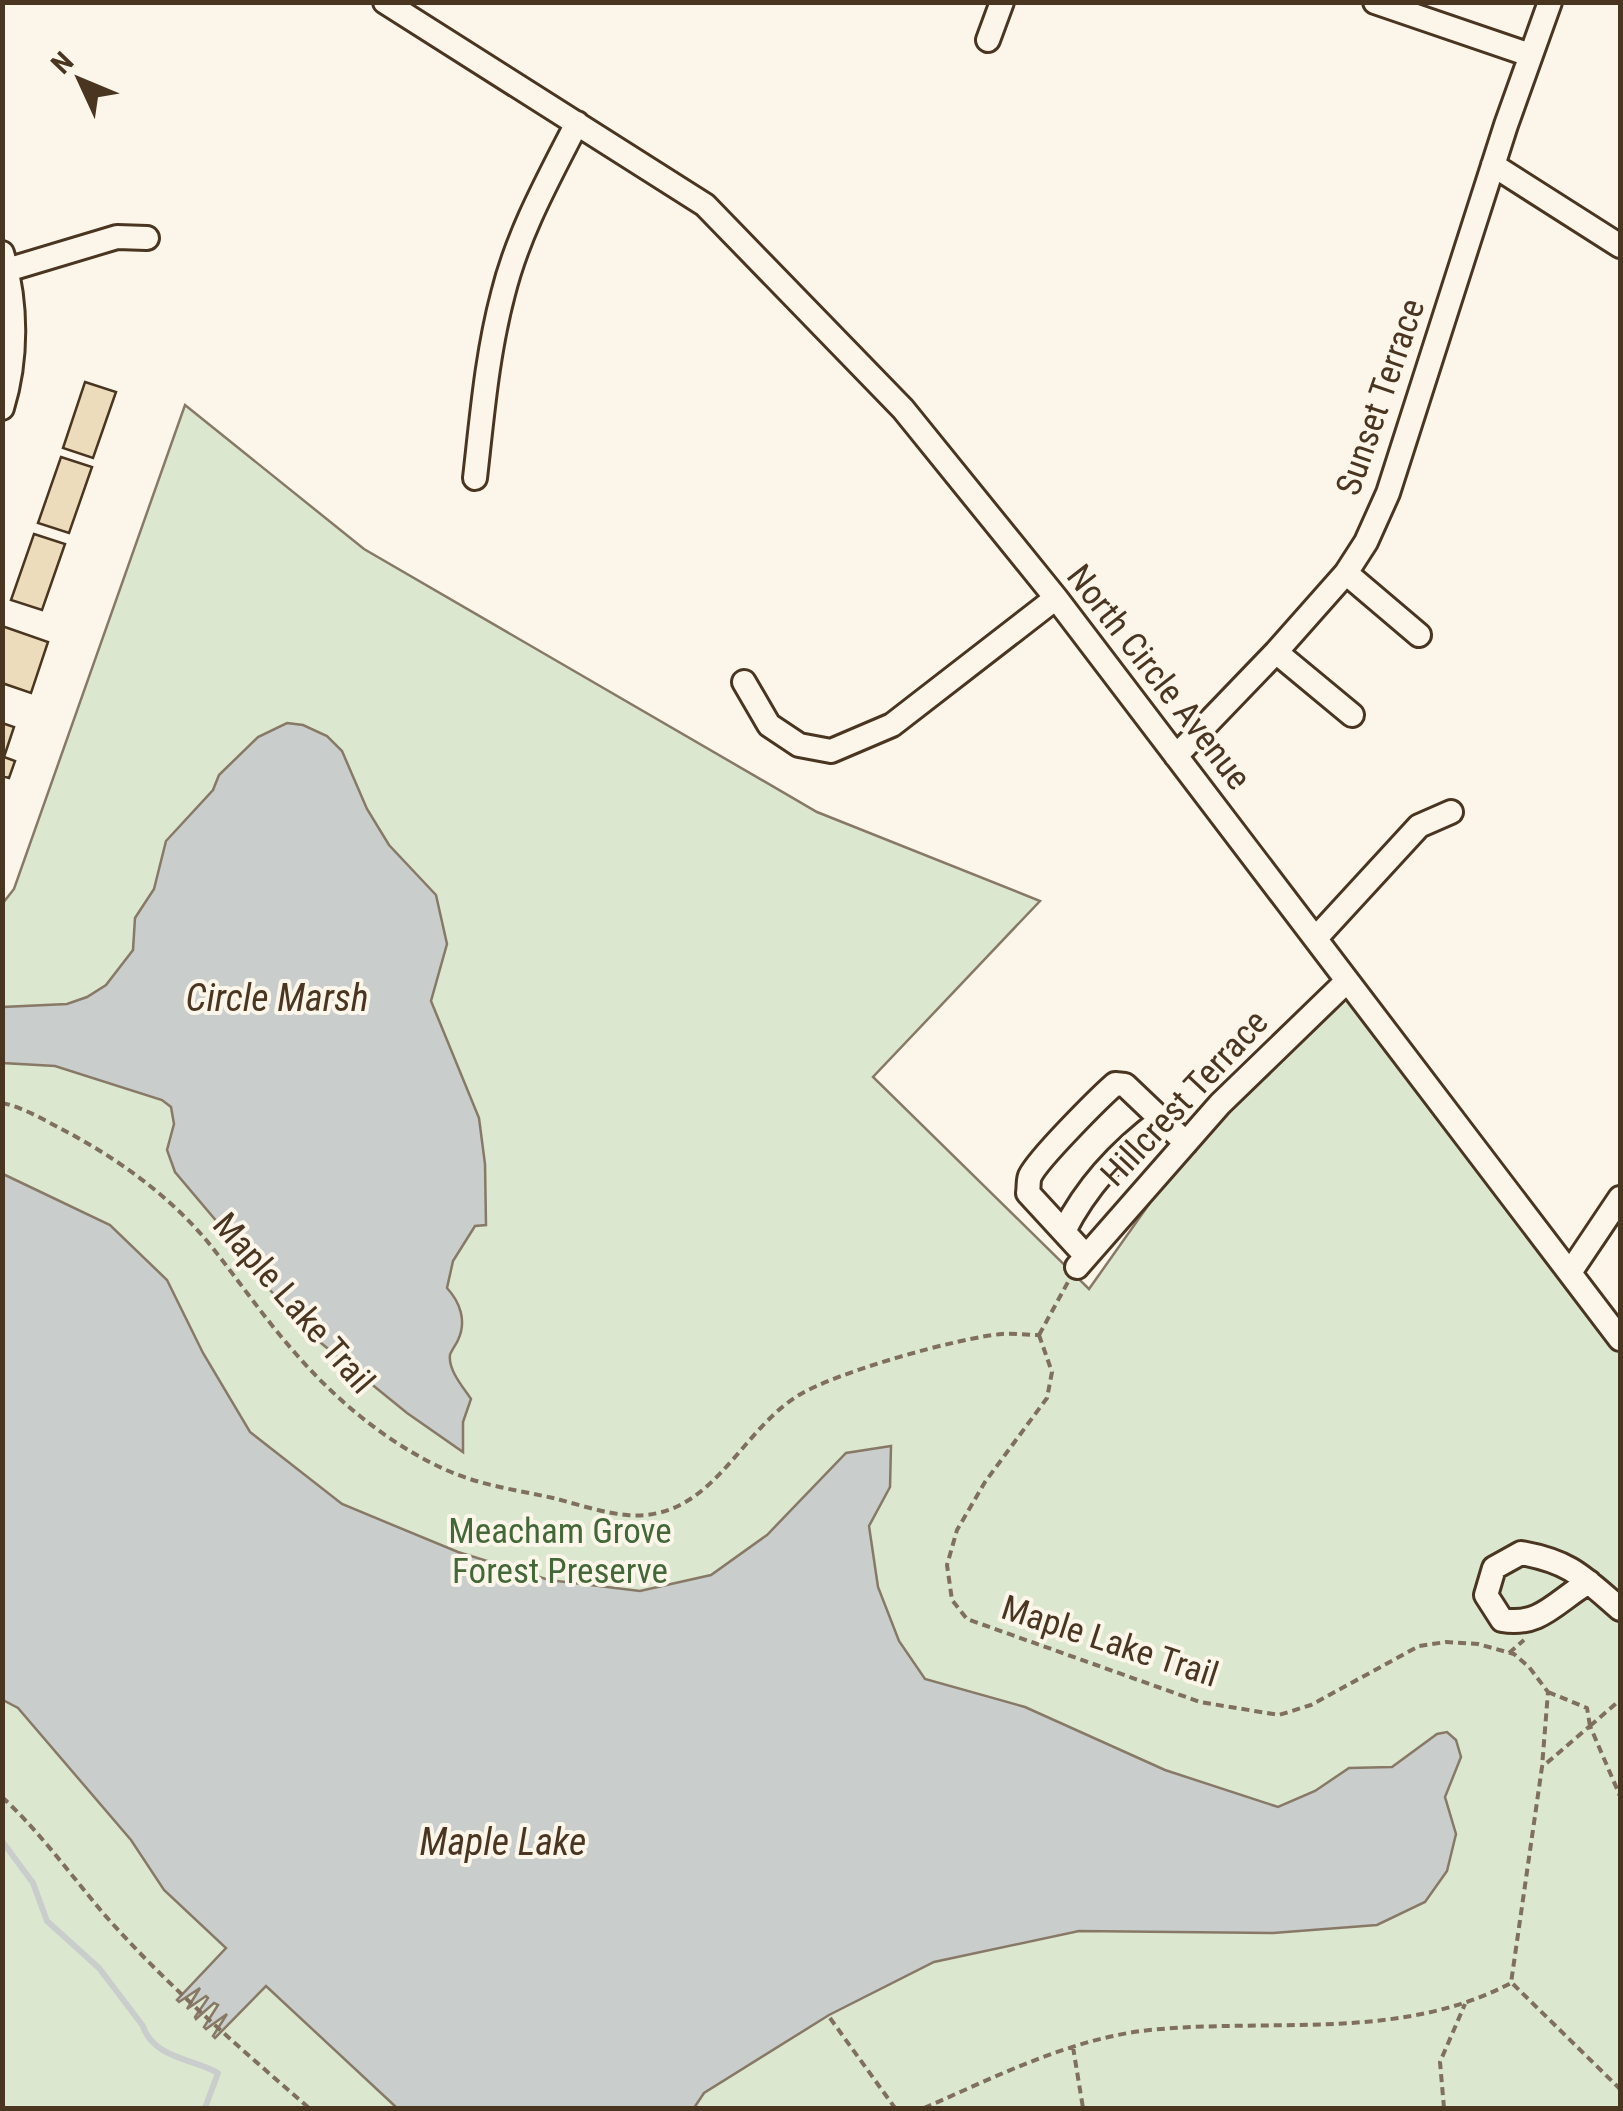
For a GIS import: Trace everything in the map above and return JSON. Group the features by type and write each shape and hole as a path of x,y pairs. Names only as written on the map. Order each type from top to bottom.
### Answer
{"street":[{"name":"North Circle Avenue","path":"385,2 705,205 903,409 1056,598 1620,1339"},
{"path":"988,40 1002,2"},
{"path":"1375,2 1530,55"},
{"name":"Sunset Terrace","path":"1176,756 1276,652 1346,573 1366,542 1388,493 1492,165 1550,2"},
{"path":"474,478 502,293 538,200 577,123"},
{"path":"1492,165 1620,246"},
{"path":"2,408 11,380 14,328 5,262 117,237 147,238"},
{"path":"1346,573 1419,635"},
{"path":"744,682 769,725 799,745 831,751 892,725 1056,598"},
{"path":"1276,652 1352,715"},
{"path":"1316,938 1419,826 1451,812"},
{"name":"Hillcrest Terrace","path":"1082,1262 1275,1048 1346,981"},
{"path":"1082,1262 1064,1231 1028,1192 1030,1176 1065,1135 1115,1084 1125,1085 1186,1143"},
{"path":"1064,1231 1078,1202 1128,1144 1162,1119"},
{"path":"1571,1272 1620,1198"},
{"path":"1588,1582 1620,1609"}],"path":[{"name":"Maple Lake Trail","path":"2,1103 56,1126 144,1179 205,1238 296,1354 362,1418 444,1470 628,1515 660,1512 694,1499 721,1475 773,1412 804,1392 847,1374 954,1344 1002,1334 1040,1335 1052,1372 1047,1398 985,1482 956,1530 947,1565 952,1600 967,1620 1200,1702 1279,1715 1311,1705 1418,1646 1446,1642 1478,1644 1514,1654 1548,1692"},
{"path":"1040,1335 1082,1262"},
{"path":"1511,1983 1542,1767 1548,1692 1586,1708 1620,1796"},
{"path":"1542,1767 1620,1700"},
{"path":"2,1798 177,1988 309,2108"},
{"path":"924,2108 1072,2047 1157,2029 1388,2022 1479,2000 1511,1983"},
{"path":"1511,1983 1620,2089"},
{"path":"1444,2108 1440,2062 1465,2003"},
{"path":"830,2018 895,2108"},
{"path":"1072,2047 1084,2108"}],"green space":[{"name":"Meacham Grove Forest Preserve","path":"185,405 364,549 817,812 1040,901 873,1077 1089,1289 1220,1104 1347,981 1620,1341 1620,2108 3,2108 3,903 14,889"}],"water":[{"name":"Circle Marsh","path":"287,723 303,725 327,736 342,751 367,809 389,845 436,895 447,944 431,1001 479,1118 485,1164 486,1225 475,1226 453,1261 447,1288 462,1319 461,1333 450,1354 451,1367 471,1399 463,1422 463,1452 407,1413 321,1343 239,1258 218,1223 175,1172 167,1150 174,1124 171,1107 162,1100 55,1066 3,1063 3,1007 67,1004 106,985 133,950 135,918 154,889 166,841 213,790 219,775 258,737"},
{"name":"Maple Lake","path":"3,1174 110,1225 167,1280 203,1353 250,1432 342,1504 458,1552 549,1580 640,1591 711,1575 767,1535 846,1453 891,1446 890,1487 869,1526 878,1587 899,1641 925,1679 1025,1707 1165,1770 1278,1807 1315,1791 1349,1768 1392,1767 1437,1734 1447,1732 1456,1740 1461,1757 1445,1797 1456,1834 1447,1871 1425,1902 1377,1925 1273,1933 1079,1931 934,1962 829,2015 704,2093 694,2108 397,2108 266,1986 215,2038 227,2014 204,2027 218,2005 214,2003 196,2019 208,1998 187,2009 200,1988 177,2000 226,1948 164,1890 131,1840 18,1708 3,1700"}],"building":[{"path":"85,382 116,392 93,458 63,448"},
{"path":"61,457 92,467 69,533 38,523"},
{"path":"34,534 65,544 42,610 11,600"},
{"path":"2,626 48,642 31,693 2,683"},
{"path":"2,723 14,727 4,757 15,761 9,778 2,776"}],"waterway":[{"path":"2,1841 33,1883 47,1921 99,1968 148,2037 165,2051 218,2073 205,2108"}]}
